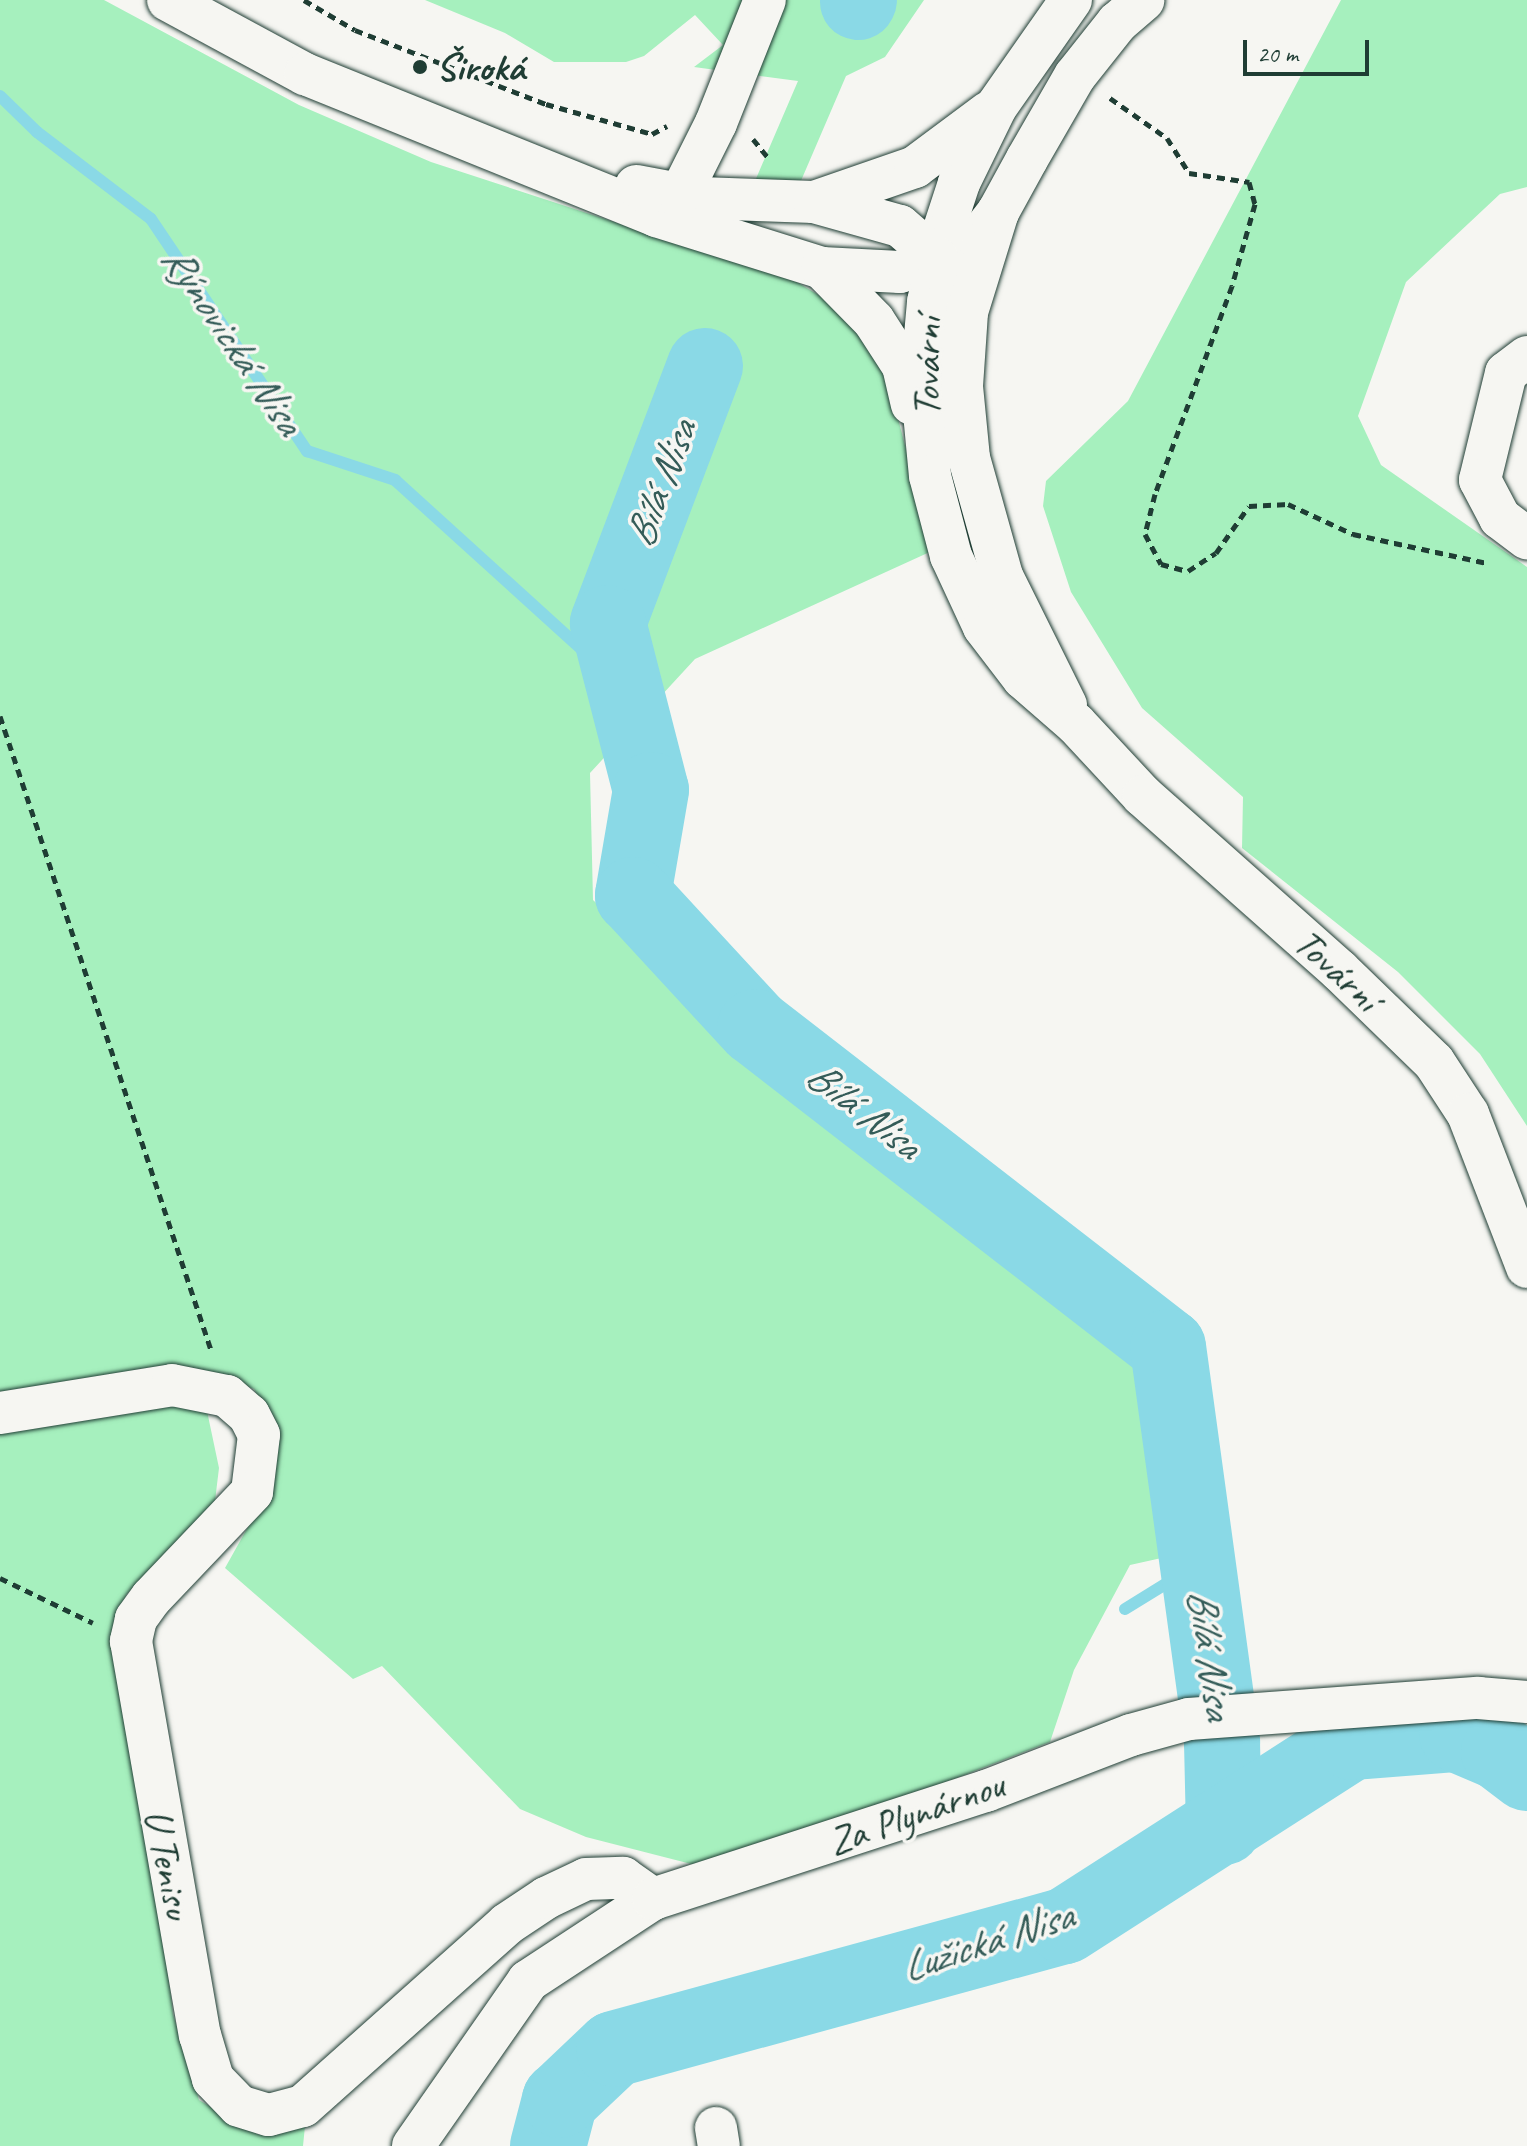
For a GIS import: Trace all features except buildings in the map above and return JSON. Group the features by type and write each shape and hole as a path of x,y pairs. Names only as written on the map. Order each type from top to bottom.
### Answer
{"street":[{"path":"168,0 305,74 656,216 822,268 900,272 974,243 998,212"},
{"path":"680,195 716,123 765,0"},
{"name":"Tovární","path":"1071,0 996,107 959,183 937,258 921,381 930,476 951,556 984,627 1023,678 1076,724 1143,796 1339,970 1434,1062 1468,1114 1527,1267"},
{"name":"Tovární","path":"1076,724 1002,576 969,458 962,386 967,312 998,212 1075,76 1117,23 1143,0"},
{"path":"814,202 915,167 996,107"},
{"path":"540,167 680,195 814,202 900,226 937,258 967,312"},
{"path":"822,268 874,321 903,366 930,476"},
{"path":"1512,552 1500,518 1480,480 1506,373 1527,357"},
{"path":"0,1413 154,1386 227,1396 249,1415 259,1435 252,1492 151,1598 136,1619 131,1641"},
{"name":"U Tenisu","path":"131,1641 200,2035 213,2079 239,2106 269,2115 303,2106 507,1924 546,1898 586,1879 623,1878 653,1899"},
{"name":"Za Plynárnou","path":"413,2146 528,1981 653,1899 986,1791 1131,1735 1189,1719 1478,1698 1527,1702"}],"path":[{"path":"304,0 355,30 546,104 652,134 690,115 749,133 771,163 784,164"},
{"path":"1098,90 1167,138 1189,173 1249,182 1255,204 1232,286 1155,494 1145,534 1161,564 1188,571 1216,553 1249,506 1288,504 1353,534 1512,552"},
{"path":"0,716 227,1396"},
{"path":"0,1578 131,1641"}],"green space":[{"path":"0,0 104,0 299,105 431,162 795,281 827,300 876,355 890,387 932,551 695,659 590,773 593,900 858,1148 1152,1357 1184,1553 1130,1565 1074,1670 1050,1742 796,1840 699,1866 586,1837 520,1809 382,1666 353,1679 225,1568 272,1484 277,1435 254,1389 195,1368 0,1400"},
{"path":"425,0 924,0 885,57 846,76 791,204 749,195 798,81 694,67 723,45 695,15 644,56 626,62 554,62 505,33"},
{"path":"1341,0 1527,0 1527,187 1500,194 1406,282 1358,416 1381,465 1527,567 1527,1126 1480,1054 1398,972 1242,848 1243,797 1142,708 1071,592 1043,506 1046,481 1128,401"},
{"path":"142,1400 207,1411 219,1468 215,1501 126,1595 116,1628 153,1847 173,2014 199,2100 259,2135 305,2126 303,2146 0,2146 0,1425"}],"waterway":[{"name":"Rýnovická Nisa","path":"0,96 37,132 151,219 307,451 395,480 621,685"},
{"name":"Bílá Nisa","path":"705,366 608,623 651,790 633,895 755,1027 1168,1347 1222,1742 1224,1827"},
{"path":"1125,1609 1172,1580 1202,1589"},
{"name":"Lužická Nisa","path":"548,2146 560,2100 614,2049 1065,1926 1352,1742 1457,1734 1499,1752 1527,1773"}],"place":[{"name":"Široká","path":"420,67"}]}
